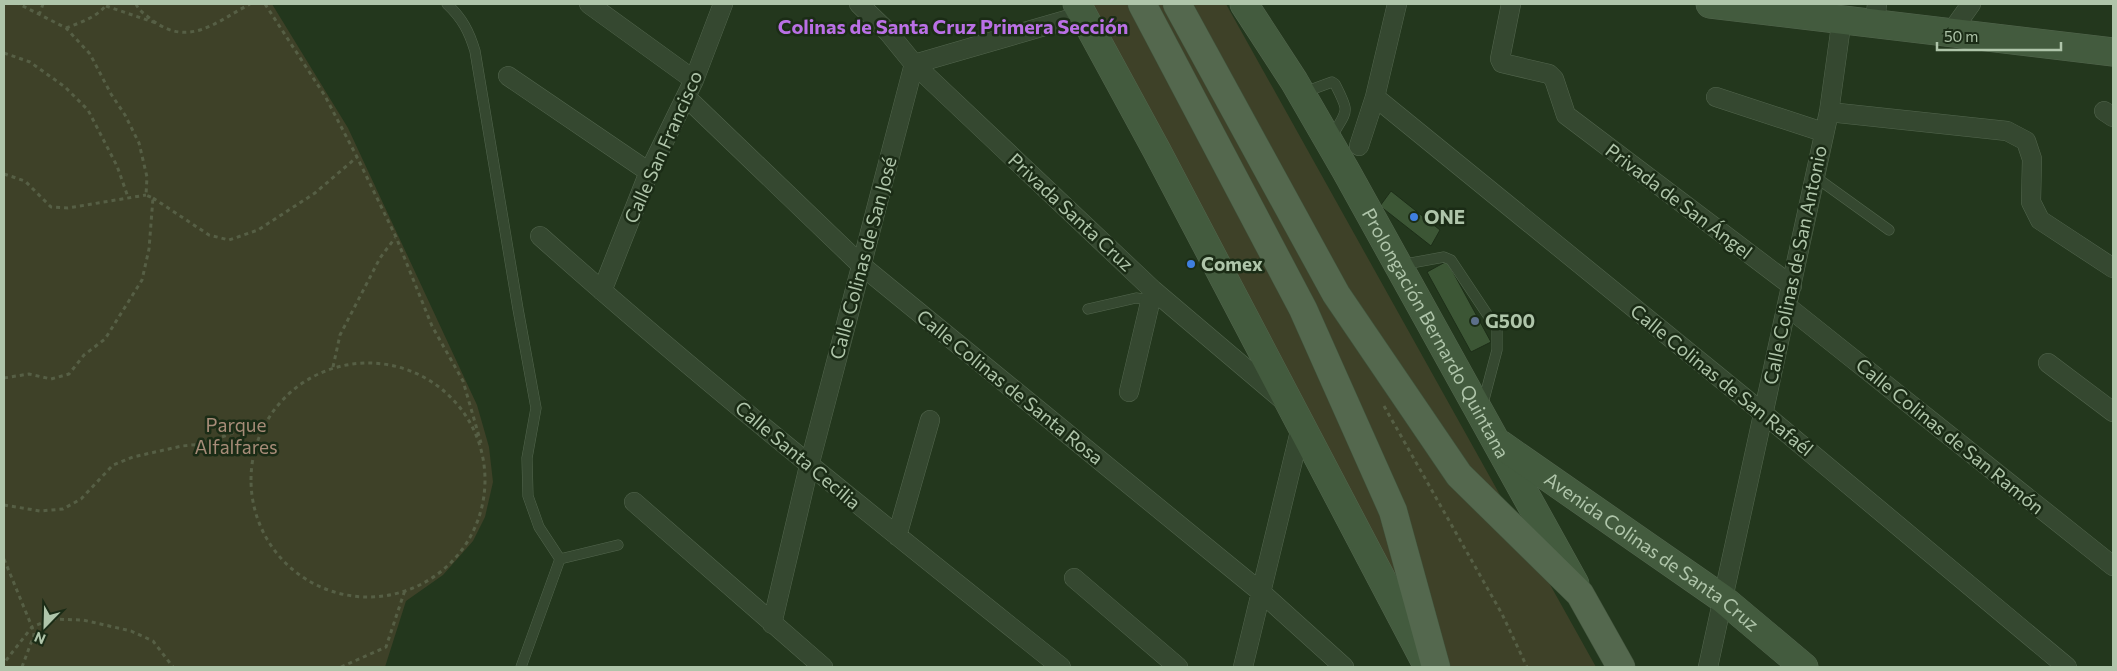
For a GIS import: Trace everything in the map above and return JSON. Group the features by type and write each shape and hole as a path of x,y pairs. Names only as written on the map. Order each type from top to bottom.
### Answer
{"main road":[{"path":"1142,4 1303,309 1393,511 1436,667"},
{"path":"1177,4 1336,294 1459,475 1580,594"},
{"name":"Prolongación Bernardo Quintana","path":"1580,594 1621,667"}],"street":[{"path":"589,4 694,80"},
{"name":"Calle San Francisco","path":"602,291 650,172 694,80 723,4"},
{"name":"Privada Santa Cruz","path":"859,4 888,32 914,64 1152,295 1297,418"},
{"name":"Prolongación Bernardo Quintana","path":"1244,4 1301,93 1329,141 1400,266 1494,441 1580,594"},
{"path":"1359,146 1375,97 1397,4"},
{"name":"Privada de San Ángel","path":"1511,4 1500,59 1502,63 1552,76 1566,115 1792,286"},
{"path":"1710,4 1842,18 1876,13 1951,32 2113,52"},
{"path":"1951,32 1971,4"},
{"path":"914,64 1087,13 1428,667"},
{"name":"Calle Colinas de San Antonio","path":"1708,667 1788,306 1823,132 1829,112 1842,18"},
{"name":"Calle Colinas de San José","path":"772,624 810,466 914,64"},
{"path":"508,76 650,172"},
{"name":"Calle Colinas de Santa Rosa","path":"686,97 862,266 1262,593 1344,667"},
{"name":"Calle Colinas de San Rafaél","path":"1375,97 1763,413 2067,667"},
{"path":"1716,97 1823,132"},
{"path":"1829,112 2007,131 2026,141 2032,159 2031,202 2040,220 2113,268"},
{"name":"Calle Santa Cecilia","path":"540,236 602,291 810,466 1061,667"},
{"path":"1129,392 1152,295"},
{"name":"Calle Colinas de San Ramón","path":"1788,306 2113,566"},
{"path":"2048,363 2113,412"},
{"path":"1243,667 1262,593 1297,418"},
{"path":"897,536 930,420"},
{"name":"Avenida Colinas de Santa Cruz","path":"1494,441 1723,599 1804,667"},
{"path":"634,502 823,667"},
{"path":"1074,578 1178,667"}],"lane":[{"path":"447,4 458,14 469,32 475,51 536,408 527,458 528,496 539,527 560,559"},
{"path":"1814,176 1889,230"},
{"path":"1400,266 1444,258 1450,260 1497,329 1496,350 1480,415"},
{"path":"1088,309 1152,295"},
{"path":"560,559 618,546"},
{"path":"521,667 560,559"}],"path":[{"path":"19,4 66,28 90,54 139,143 147,177 146,195"},
{"path":"40,15 43,4"},
{"path":"136,4 138,9 158,24"},
{"path":"66,28 86,21 102,11 106,5 180,33 198,32 250,4"},
{"path":"265,4 325,96 357,157 396,237 432,326 463,382 483,451 485,501 466,548 429,582 381,597 331,592 295,572 268,542 253,505 251,465 262,427 292,390 333,367 380,362 424,376 461,406 483,451"},
{"path":"4,53 30,62 64,87 88,110 118,166 128,197"},
{"path":"4,174 25,180 51,208 68,208 146,195 209,235 229,240 258,230 315,193 357,157"},
{"path":"4,378 29,374 51,379 69,374 84,355 105,340 142,280 149,249 153,198"},
{"path":"333,367 340,335 380,258 396,237"},
{"path":"4,505 40,511 63,510 81,500 113,466 133,457 158,453 182,446 203,444 243,429 262,427"},
{"path":"4,559 34,635 22,667"},
{"path":"341,667 386,648 405,590"},
{"path":"4,663 32,627 51,619 83,620 131,631 153,641 173,667"}],"green space":[{"name":"Parque Alfalfares","path":"4,4 272,4 348,128 477,405 489,447 493,482 485,517 473,541 443,575 406,601 385,667 4,667"},
{"path":"1085,4 1226,4 1596,667 1446,667 1229,287"}],"building":[{"path":"1391,191 1440,230 1431,246 1380,206"},
{"path":"1447,261 1491,342 1471,352 1427,272"}],"place":[{"name":"ONE","path":"1414,217"},
{"name":"Comex","path":"1191,264"},
{"name":"G500","path":"1475,321"}],"district":[{"name":"Colinas de Santa Cruz Primera Sección","path":"953,27"}]}
